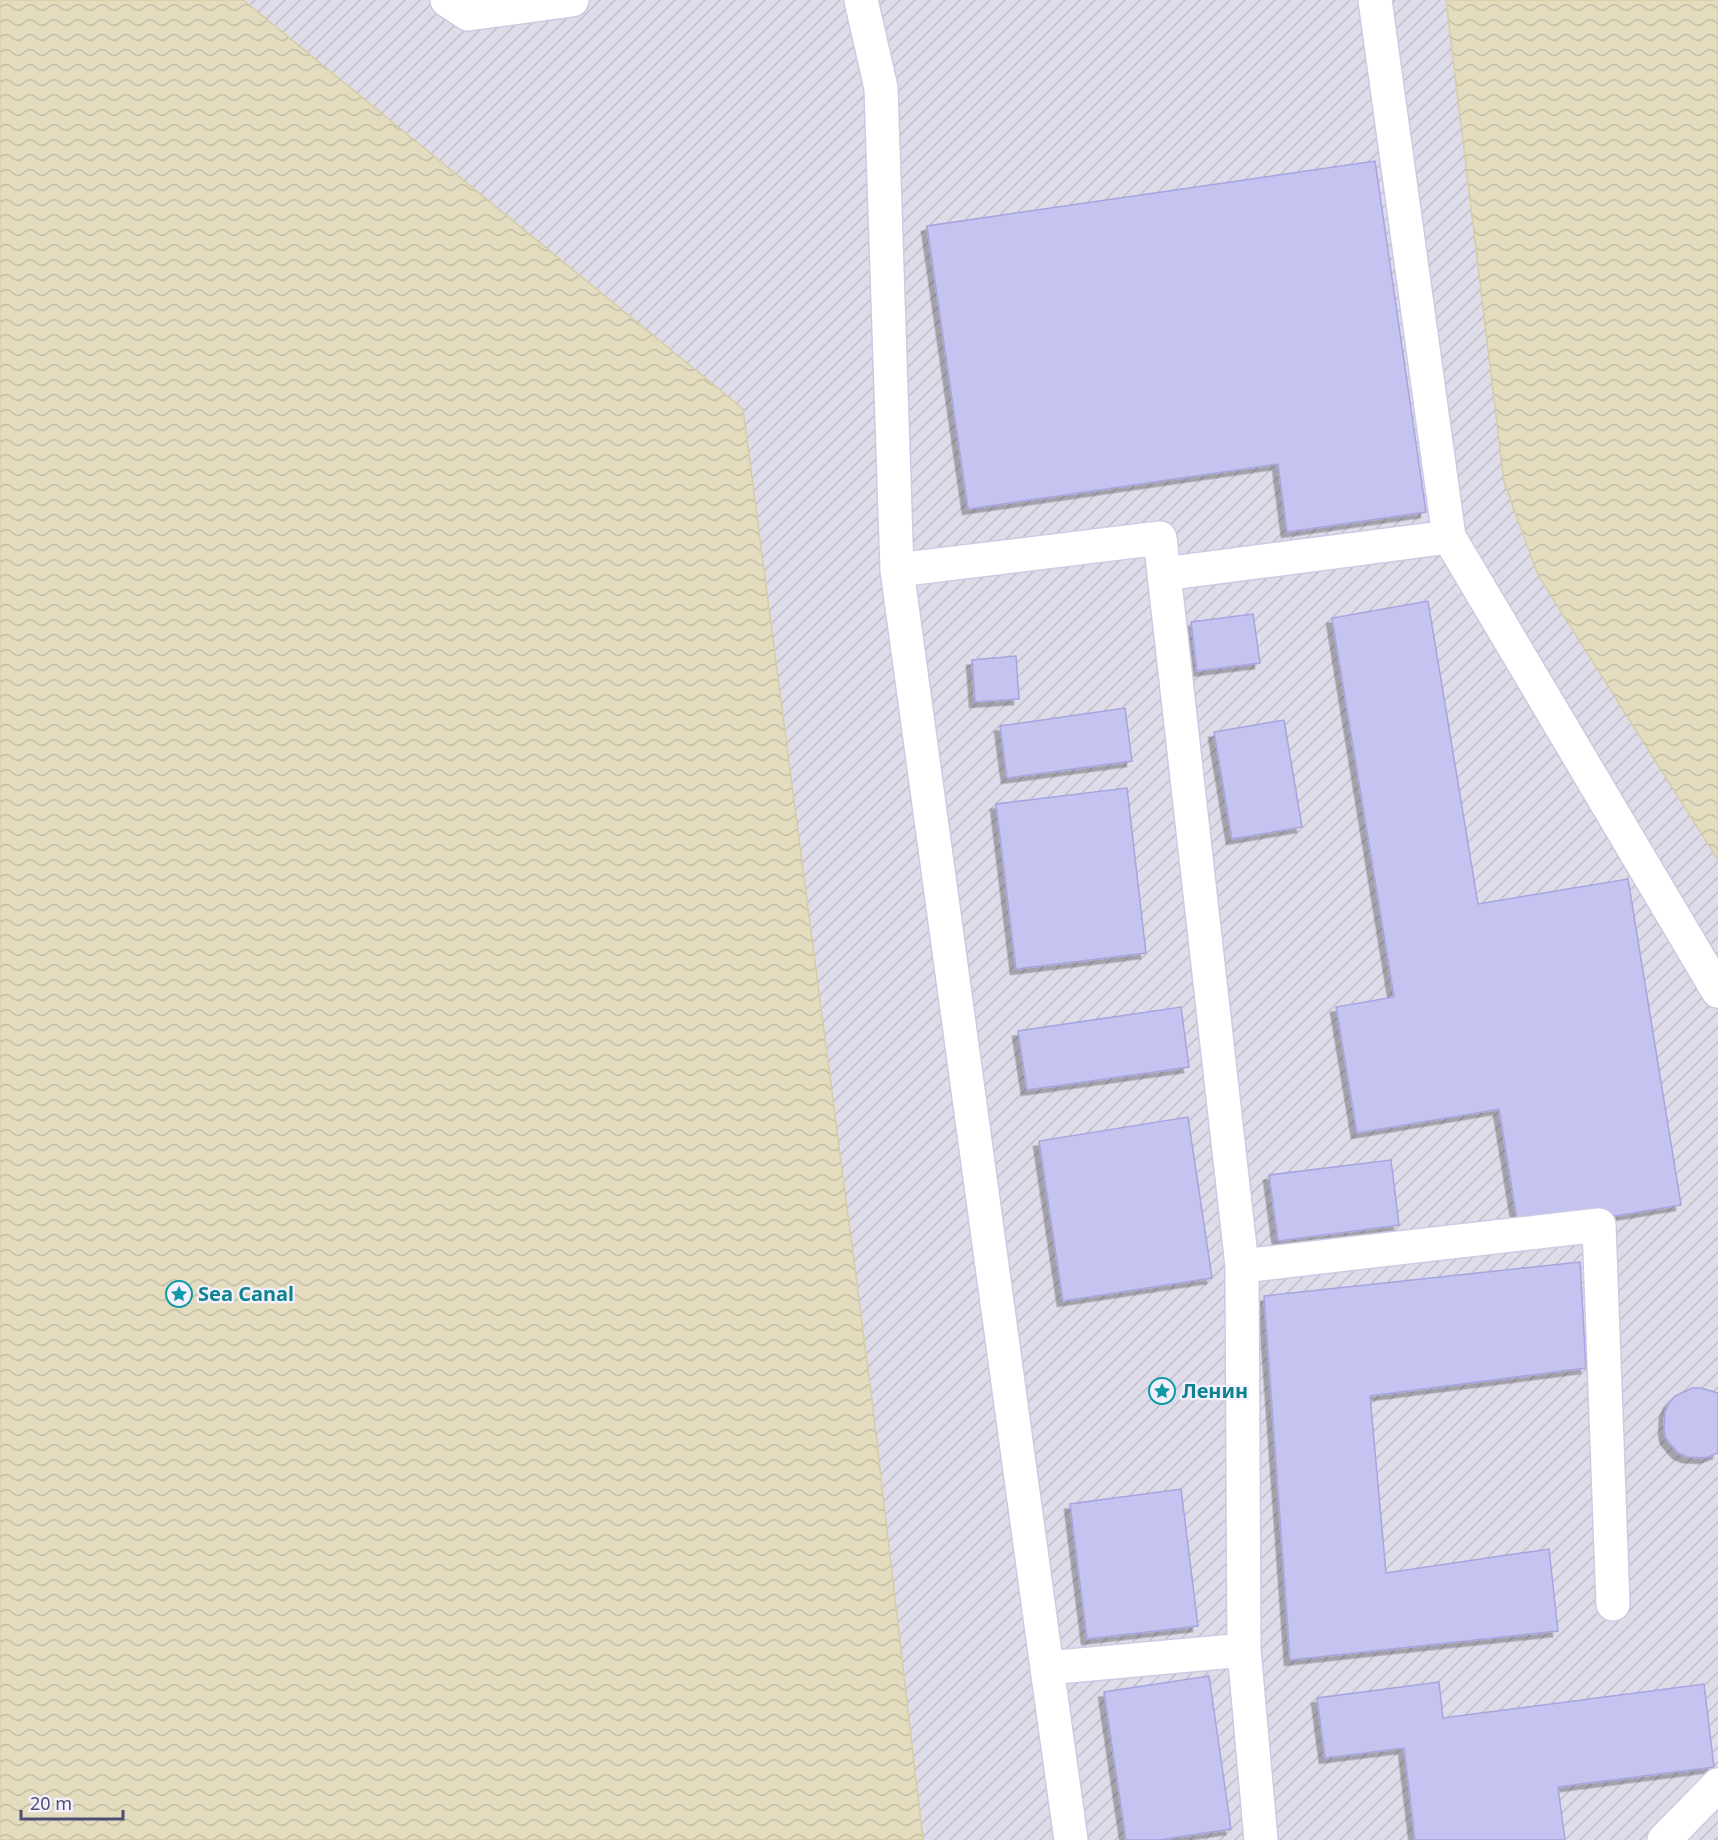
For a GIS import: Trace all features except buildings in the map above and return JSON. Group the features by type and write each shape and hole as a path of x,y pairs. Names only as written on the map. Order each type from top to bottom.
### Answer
{"lane":[{"path":"447,0 468,14 572,0"},
{"path":"861,0 881,88 897,570 1071,1840"},
{"path":"1375,0 1449,537 1718,991"},
{"path":"1164,574 1449,537"},
{"path":"897,570 1160,538 1242,1266 1244,1650 1261,1840"},
{"path":"1242,1266 1599,1225 1613,1604"},
{"path":"1047,1668 1244,1650"},
{"path":"1664,1840 1718,1785"}],"shaded area":[{"path":"243,0 1446,0 1504,482 1538,575 1718,860 1718,1840 923,1840 871,1392 743,409"}],"water":[{"name":"Sea Canal","path":"0,0 243,0 743,409 871,1392 923,1840 0,1840"},
{"path":"1446,0 1718,0 1718,860 1538,575 1504,482"}],"place":[{"name":"Sea Canal","path":"179,1294"},
{"name":"Ленин","path":"1162,1391"}]}
